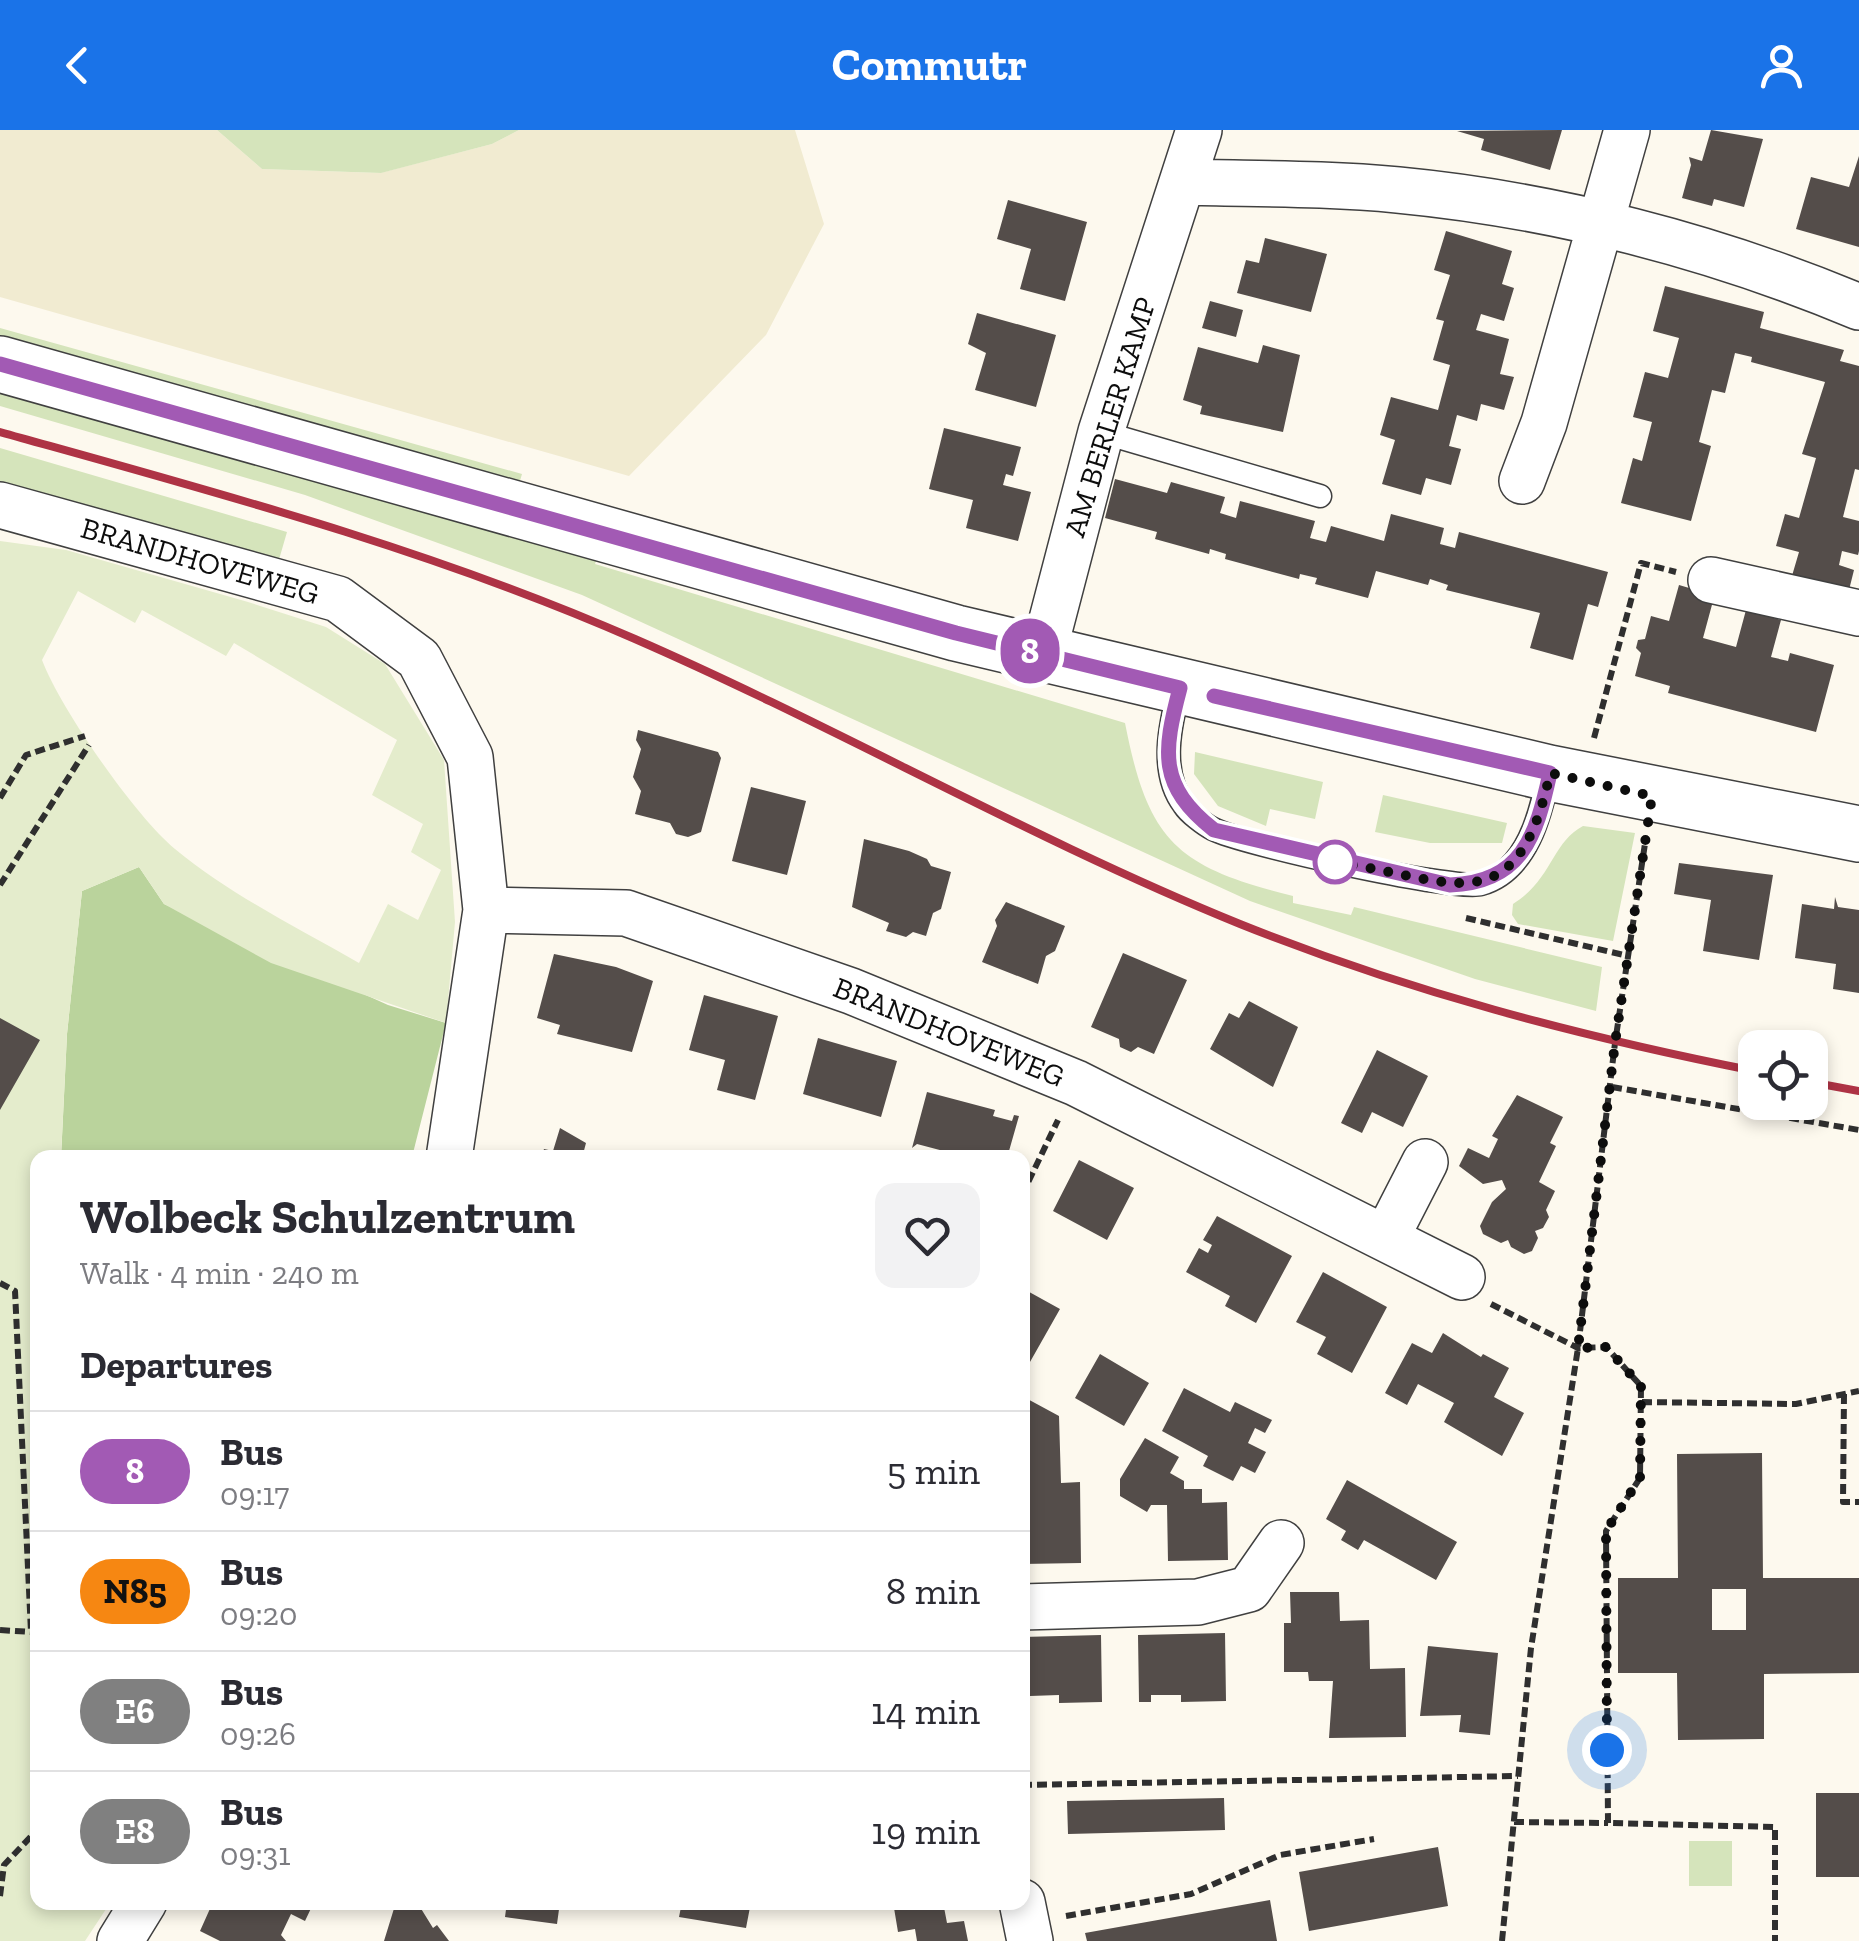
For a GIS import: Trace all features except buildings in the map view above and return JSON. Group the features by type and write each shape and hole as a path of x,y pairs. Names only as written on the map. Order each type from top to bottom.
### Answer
{"street":[{"name":"AM BERLER KAMP","path":"1043,654 1101,432 1199,130"},
{"path":"1522,481 1544,423 1627,130"},
{"path":"1185,182 1398,190 1602,222 1726,259 1859,308"},
{"path":"0,364 1043,654 1652,796 1859,834"},
{"name":"BRANDHOVEWEG","path":"0,505 338,599 419,658 470,757 486,910 451,1150"},
{"path":"1711,580 1859,613"},
{"name":"BRANDHOVEWEG","path":"486,910 626,913 851,991 1076,1082 1462,1277"},
{"path":"1386,1238 1425,1162"},
{"path":"1030,1607 1198,1602 1249,1589 1281,1544"},
{"path":"120,1941 139,1910"}],"lane":[{"path":"1101,432 1320,496"},
{"path":"1180,688 1169,728 1170,772 1184,806 1214,830 1337,862 1450,885 1481,884 1511,868 1540,819 1550,773"}],"path":[{"path":"1593,740 1640,563 1711,580"},
{"path":"0,798 26,755 87,741 0,885"},
{"path":"1502,1941 1531,1648 1578,1348 1652,796"},
{"path":"1030,1178 1076,1082"},
{"path":"1612,1087 1859,1130"},
{"path":"1462,1277 1474,1296 1578,1348 1606,1347 1622,1360 1641,1386 1640,1478 1606,1531 1608,1823"},
{"path":"0,1283 15,1291 30,1562"},
{"path":"1642,1402 1796,1404 1859,1391"},
{"path":"1844,1394 1843,1502 1859,1502"},
{"path":"0,1630 30,1634"},
{"path":"1030,1785 1518,1776"},
{"path":"1514,1822 1775,1827 1775,1941"},
{"path":"0,1896 4,1865 30,1837"},
{"path":"1026,1922 1191,1894 1280,1855 1374,1840"}],"shaded area":[{"path":"0,130 217,130 262,169 380,173 492,144 519,130 795,130 824,224 766,335 629,476 0,297"}],"green space":[{"path":"217,130 519,130 492,144 381,173 262,169"},
{"path":"0,328 522,474 519,484 0,340"},
{"path":"0,388 598,555 595,564 1125,723 1144,796 1157,822 1194,860 1253,885 1293,896 1293,903 1351,915 1354,907 1602,967 1596,1011 1475,979 1250,901 582,595 305,495 0,406"},
{"path":"0,448 287,532 278,563 0,487"},
{"path":"0,541 66,550 248,602 326,627 385,664 444,760 455,922 446,1023 271,963 164,904 139,867 82,891 67,1034 61,1150 30,1150 30,1910 105,1910 85,1941 0,1941","holes":["78,591 135,623 142,610 226,656 234,643 397,740 372,795 423,824 411,852 441,870 418,920 388,904 359,963 219,881 175,849 140,812 81,732 42,660"]},
{"path":"1195,752 1323,782 1315,819 1270,809 1266,826 1218,806 1194,774"},
{"path":"1383,795 1507,823 1502,843 1430,843 1375,832"},
{"path":"1583,826 1635,833 1613,941 1518,924 1512,915 1513,904 1536,884 1564,842"},
{"path":"139,867 164,904 388,1005 446,1023 414,1150 61,1150 67,1034 82,891"},
{"path":"1689,1841 1732,1841 1732,1886 1689,1886"}],"railway":[{"path":"0,432 321,524 558,607 711,673 1087,857 1303,948 1494,1009 1623,1043 1738,1067"},
{"path":"1828,1085 1859,1091"}],"bus line":[{"name":"8","path":"0,364 956,633 1180,688 1169,728 1170,772 1184,806 1214,830 1337,862 1450,885 1481,884 1511,868 1540,819 1550,773 1214,696"}],"route":[{"path":"1335,862 1450,885 1481,884 1511,868 1540,819 1550,773 1652,796 1615,1043 1578,1348 1606,1347 1622,1360 1641,1386 1640,1478 1606,1531 1607,1750"}]}
